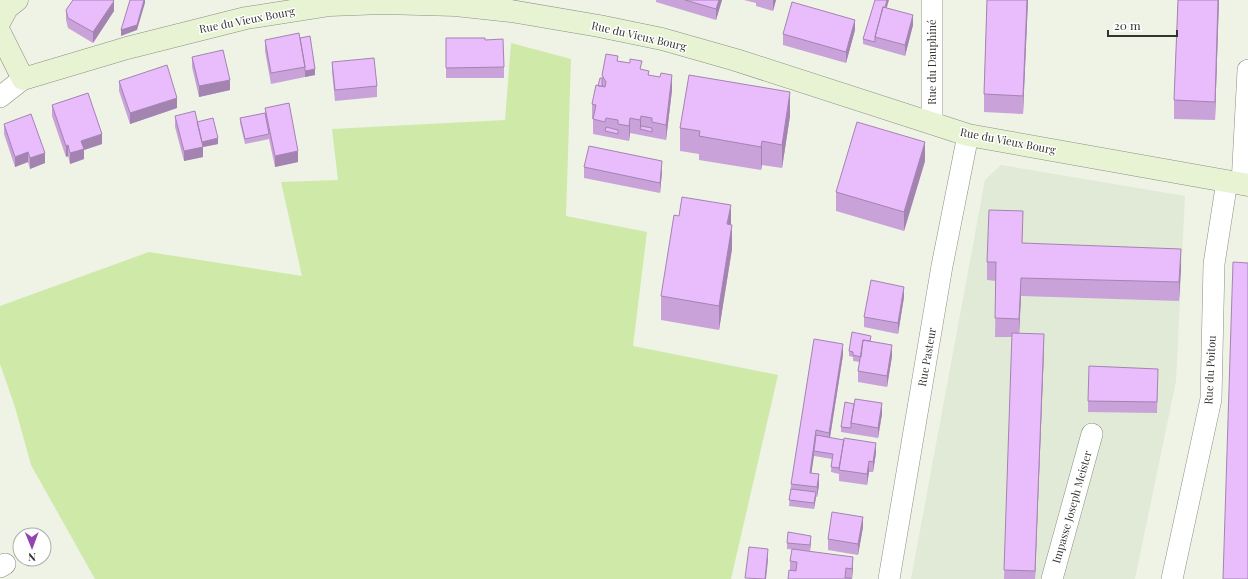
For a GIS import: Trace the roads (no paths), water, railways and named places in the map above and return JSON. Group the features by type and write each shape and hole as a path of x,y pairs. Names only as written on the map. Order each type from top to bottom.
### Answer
{"street":[{"path":"0,21 7,8 17,0"},
{"name":"Rue du Dauphiné","path":"932,0 932,123"},
{"name":"Rue du Vieux Bourg","path":"23,79 128,48 246,18 330,5 384,3 455,5 511,11 599,26 662,39 736,60 968,135 1239,184"},
{"path":"0,33 23,79 0,97"},
{"name":"Rue du Poitou","path":"1172,579 1211,399 1214,264 1239,184 1248,70"},
{"name":"Rue Pasteur","path":"889,579 942,266 968,135"},
{"name":"Impasse Joseph Meister","path":"1052,579 1092,434"}]}
